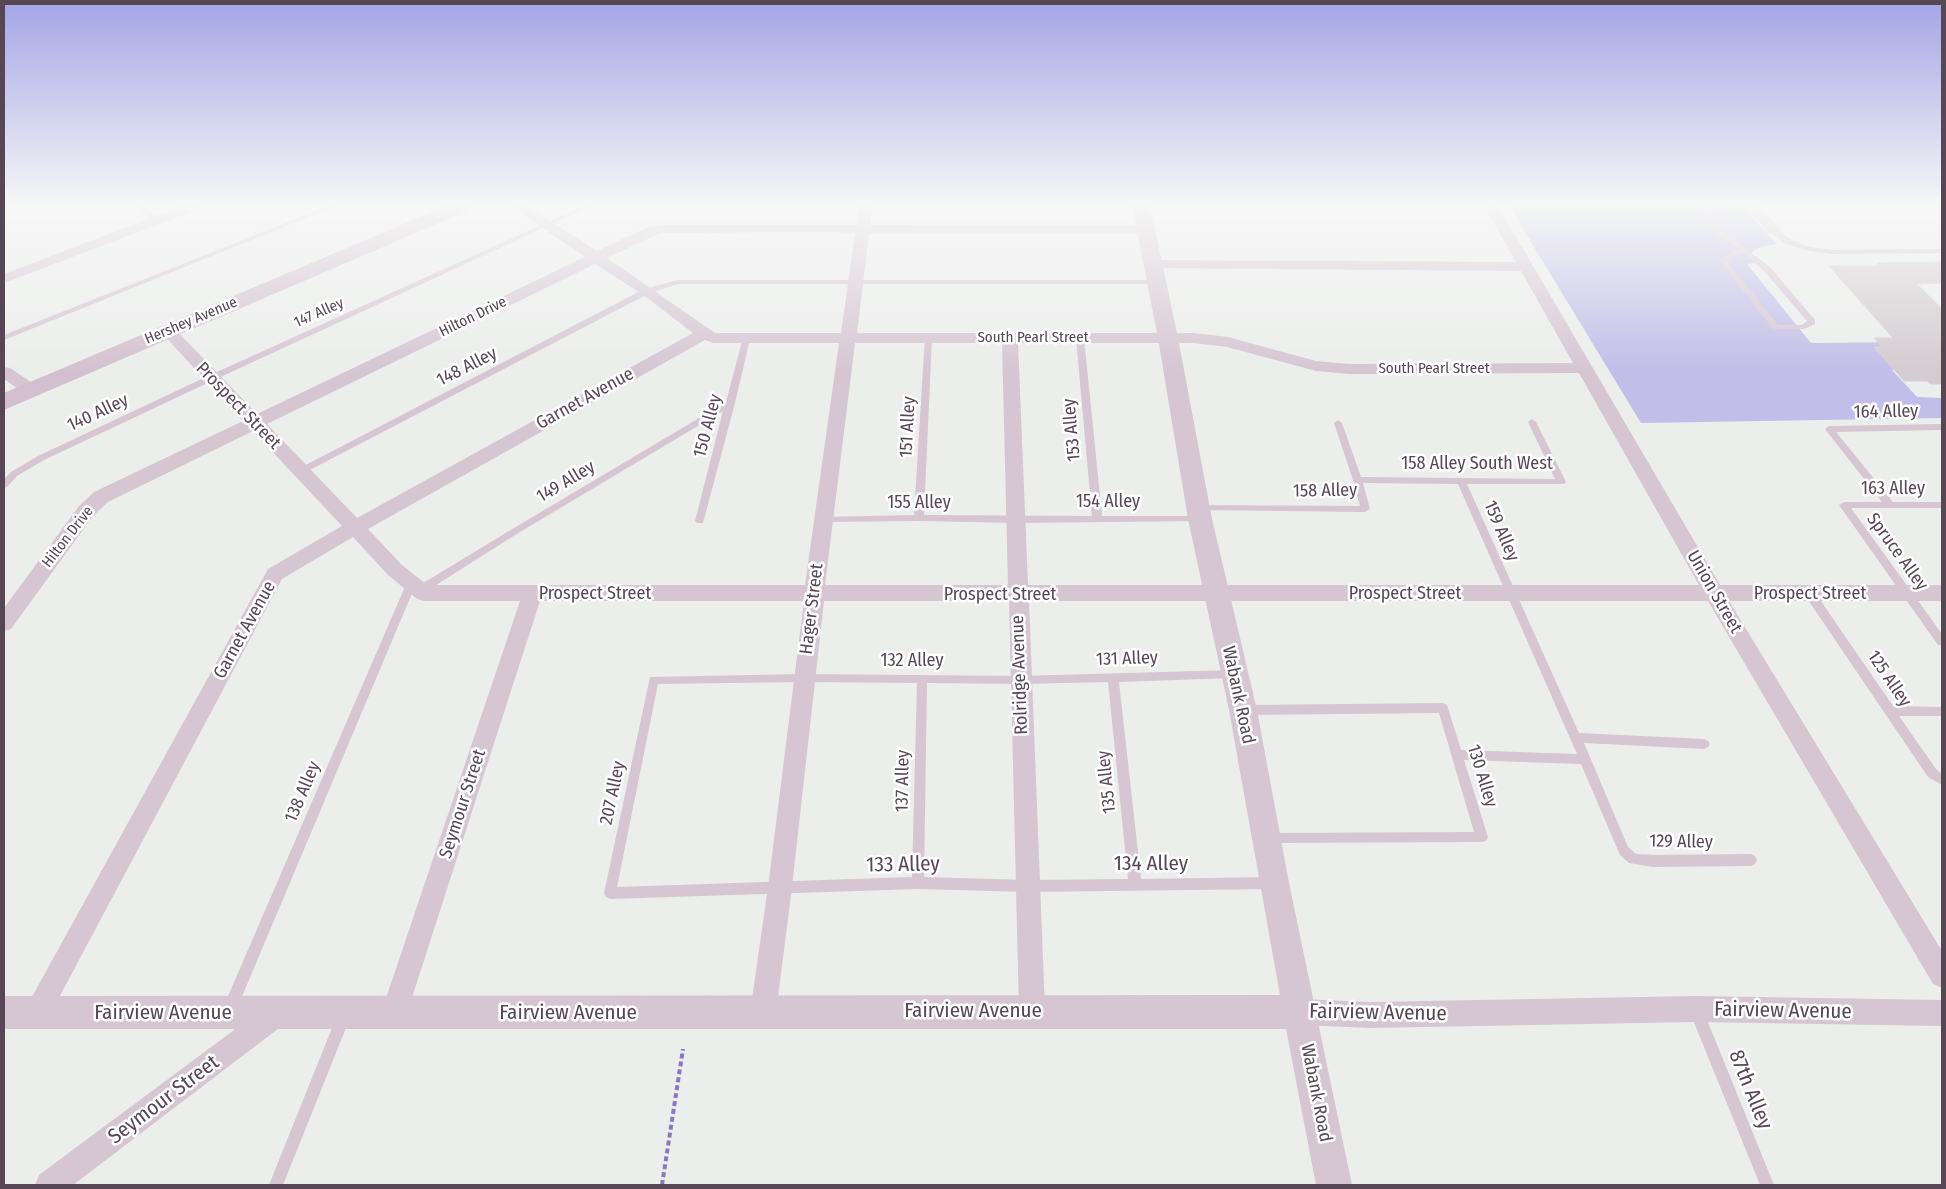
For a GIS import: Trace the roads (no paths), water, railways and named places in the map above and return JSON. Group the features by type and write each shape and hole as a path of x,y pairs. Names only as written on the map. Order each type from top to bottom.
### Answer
{"main road":[{"name":"Hershey Avenue","path":"4,402 331,261"}],"street":[{"path":"4,279 49,261"},
{"name":"Hilton Drive","path":"4,623 90,506 101,497 589,261"},
{"name":"South Pearl Street","path":"601,261 647,291 704,334 714,338 1168,338 1214,340 1316,366 1349,370 1585,368"},
{"name":"Hager Street","path":"763,1013 780,887 803,678 849,338 857,261"},
{"name":"Wabank Road","path":"1153,261 1198,513 1243,710 1265,838 1334,1185"},
{"name":"Union Street","path":"1525,261 1715,594 1942,975"},
{"path":"1156,273 1528,267"},
{"name":"Prospect Street","path":"168,331 354,528 414,588 423,593 1018,595 1942,593"},
{"name":"Garnet Avenue","path":"37,1013 272,579 281,568 704,334"},
{"name":"Rolridge Avenue","path":"1010,339 1032,1011"},
{"path":"4,372 30,390"},
{"name":"Seymour Street","path":"394,1013 532,594"},
{"name":"Fairview Avenue","path":"4,1013 1032,1011 1301,1012 1370,1015 1696,1009 1942,1012"},
{"name":"Seymour Street","path":"50,1185 278,1013"}],"lane":[{"path":"4,338 195,261"},
{"name":"147 Alley","path":"211,378 465,261"},
{"path":"1724,261 1776,327 1804,327 1812,322 1767,269 1757,261"},
{"name":"148 Alley","path":"301,471 647,291 678,282 854,282 1156,273"},
{"name":"151 Alley","path":"919,518 928,338"},
{"name":"153 Alley","path":"1080,338 1096,518"},
{"name":"150 Alley","path":"700,521 746,339"},
{"name":"140 Alley","path":"4,485 14,474 41,458 211,378"},
{"name":"149 Alley","path":"414,588 512,533 731,403"},
{"name":"158 Alley South West","path":"1358,480 1561,482 1532,422"},
{"name":"158 Alley","path":"1198,513 1366,509 1338,423"},
{"name":"164 Alley","path":"1890,505 1830,429 1942,427"},
{"name":"159 Alley","path":"1461,481 1510,595"},
{"name":"163 Alley","path":"1844,505 1942,505"},
{"name":"Spruce Alley","path":"1844,505 1942,642"},
{"name":"154 Alley","path":"1016,520 1198,513"},
{"name":"155 Alley","path":"823,520 919,518 1016,520"},
{"name":"138 Alley","path":"228,1014 414,588"},
{"name":"125 Alley","path":"1810,594 1932,772 1942,780"},
{"name":"129 Alley","path":"1510,595 1576,738 1624,851 1633,859 1653,861 1751,860"},
{"name":"131 Alley","path":"1020,680 1234,674"},
{"name":"132 Alley","path":"803,678 1020,680"},
{"name":"207 Alley","path":"780,887 610,893 654,680 803,678"},
{"name":"137 Alley","path":"918,883 922,678"},
{"name":"135 Alley","path":"1113,678 1136,884"},
{"name":"130 Alley","path":"1243,710 1443,708 1482,837 1265,838"},
{"path":"1890,711 1942,711"},
{"path":"1576,738 1704,744"},
{"path":"1457,755 1584,759"},
{"name":"133 Alley","path":"780,887 918,883 1028,886"},
{"name":"134 Alley","path":"1028,886 1274,884"},
{"name":"87th Alley","path":"1696,1009 1767,1185"},
{"path":"276,1185 345,1012"}]}
